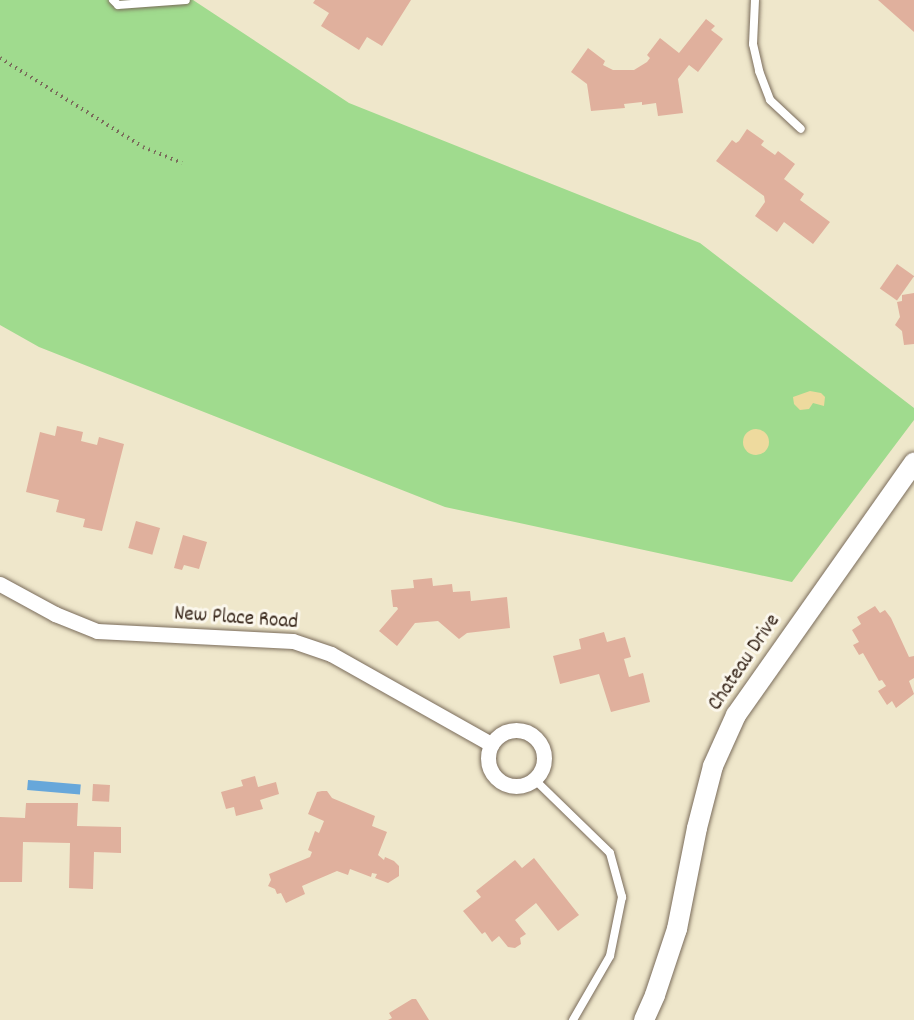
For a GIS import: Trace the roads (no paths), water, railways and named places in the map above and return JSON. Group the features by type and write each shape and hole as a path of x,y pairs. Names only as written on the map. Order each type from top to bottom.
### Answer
{"street":[{"name":"Chateau Drive","path":"644,1020 656,995 677,930 696,828 713,766 736,715 914,463"},
{"name":"New Place Road","path":"0,584 55,614 97,631 293,641 331,654 491,744"},
{"path":"514,729 534,736 544,755 543,765 533,778 516,786 498,779 488,763 491,744 505,732 514,729"}],"lane":[{"path":"113,0 118,4 186,0"},
{"path":"755,0 753,44 759,71 770,100 801,129"},
{"path":"533,778 610,853 622,897 610,956 573,1020"}],"water":[{"path":"28,780 81,785 80,795 27,790"}]}
